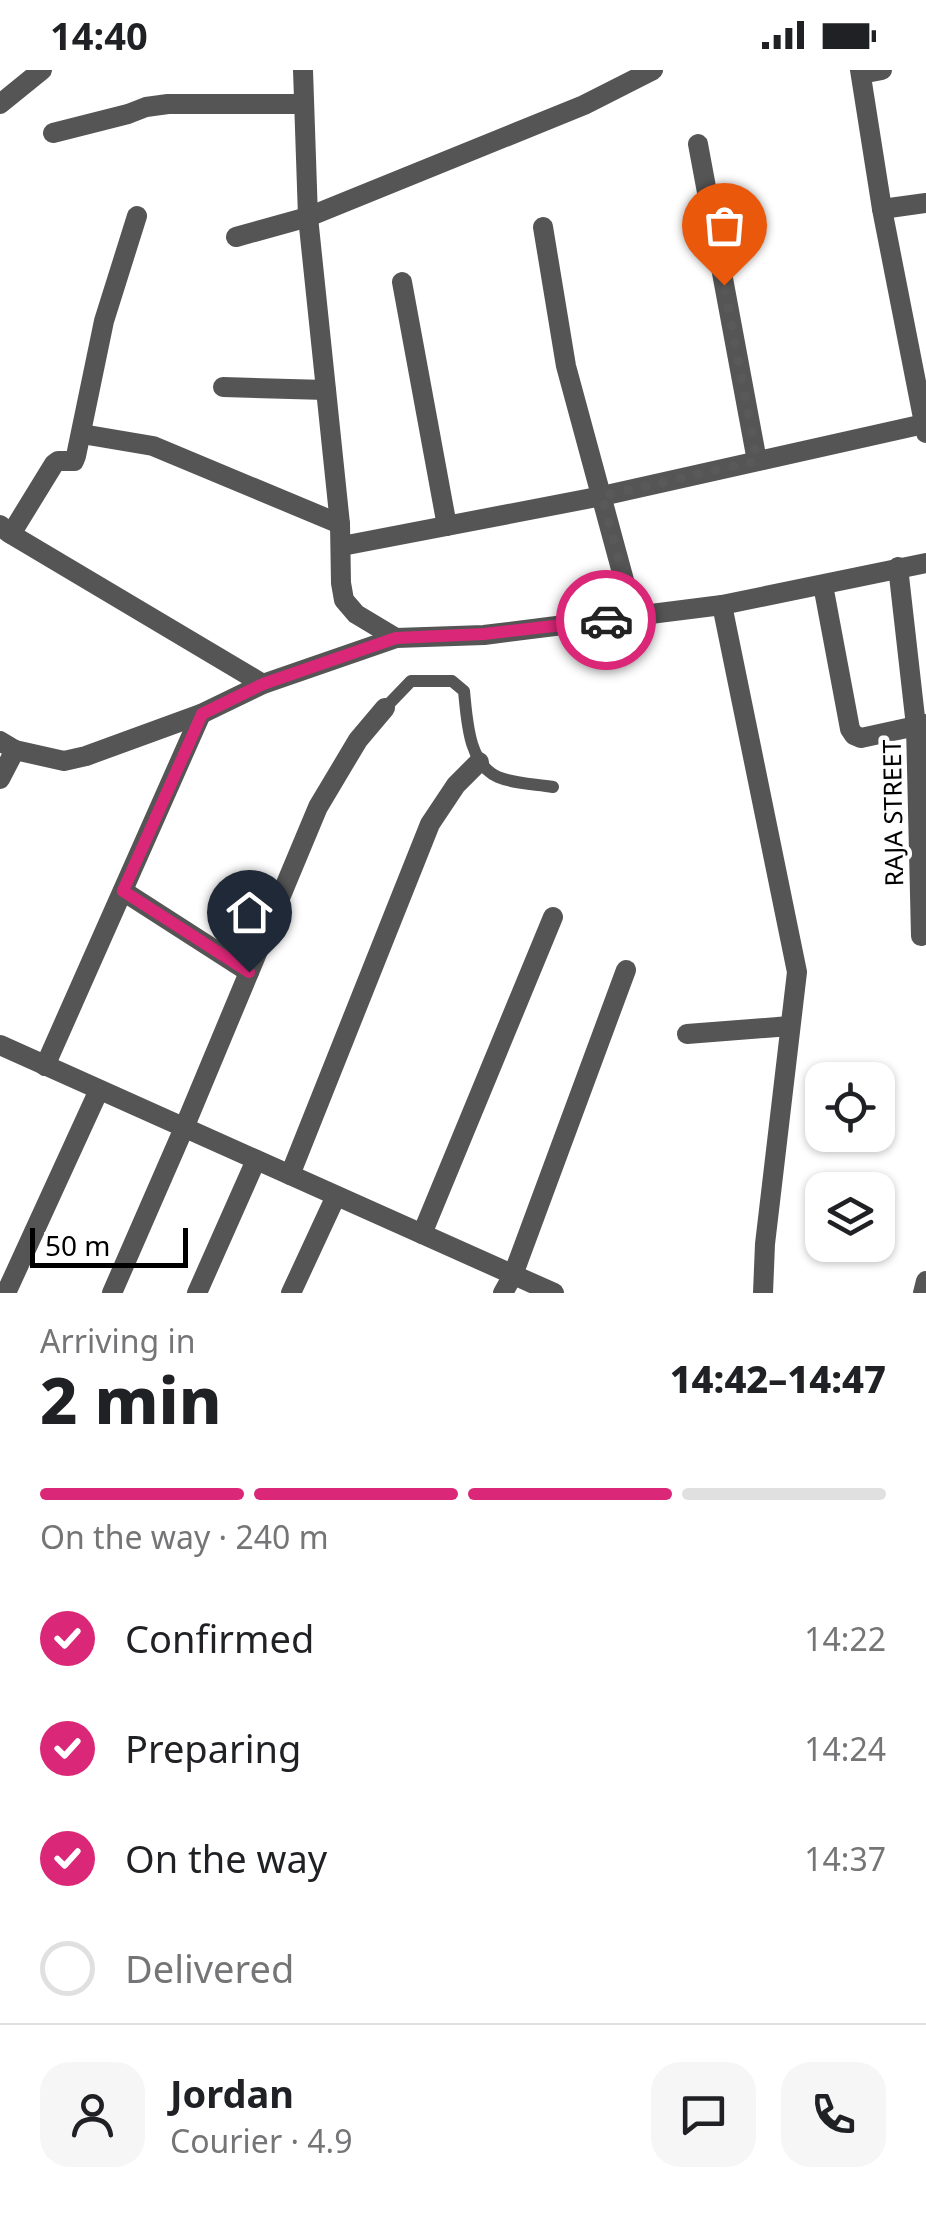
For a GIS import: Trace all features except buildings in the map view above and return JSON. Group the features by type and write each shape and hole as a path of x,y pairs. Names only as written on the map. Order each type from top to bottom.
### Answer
{"street":[{"path":"0,104 42,70"},
{"path":"304,70 308,218 342,546 341,583 344,600 356,614 396,638"},
{"path":"236,237 308,218 584,104 653,70"},
{"path":"342,546 925,428 882,209 868,71"},
{"path":"53,133 168,104 304,104"},
{"path":"698,144 757,461"},
{"path":"882,209 926,203"},
{"path":"137,216 104,320 74,461 54,464 6,529 263,684"},
{"path":"543,227 566,366 634,617"},
{"path":"402,282 447,526"},
{"path":"223,387 326,390"},
{"path":"82,434 153,446 340,524"},
{"path":"0,779 8,745 64,761 86,756 202,714 263,684 396,638 484,634 722,605 926,562"},
{"path":"898,567 921,725"},
{"name":"RAJA STREET","path":"823,585 854,735 861,738 921,725 921,936"},
{"path":"722,605 797,972 765,1244 763,1293"},
{"path":"112,1293 318,806 358,740 385,708"},
{"path":"45,1066 202,714"},
{"path":"290,1175 430,824 456,785 479,762"},
{"path":"123,891 249,972"},
{"path":"422,1234 553,916"},
{"path":"508,1284 626,970"},
{"path":"687,1034 790,1026"},
{"path":"0,1045 422,1234 508,1284 554,1293"},
{"path":"6,1293 99,1090"},
{"path":"197,1293 256,1160"},
{"path":"292,1293 336,1196"},
{"path":"924,1293 926,1281"}],"lane":[{"path":"385,708 412,681 452,682 464,691 468,727 479,762 500,778 553,786"}],"way so far":[{"path":"606,620 634,617 602,496 757,461 724,285"}],"route":[{"path":"249,972 123,891 202,714 263,684 396,638 484,634 606,620"}]}
